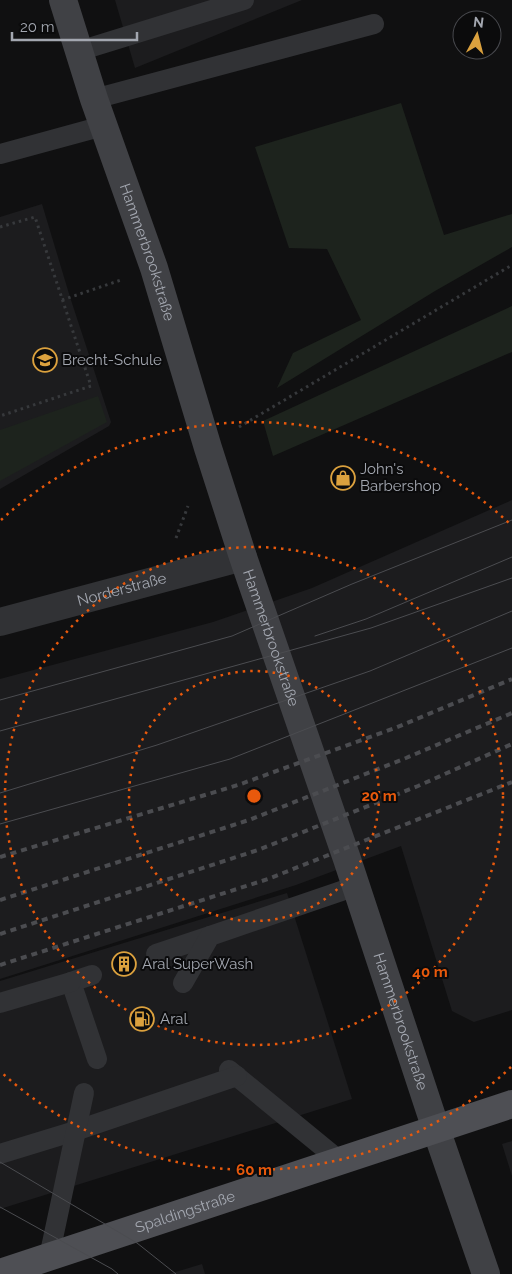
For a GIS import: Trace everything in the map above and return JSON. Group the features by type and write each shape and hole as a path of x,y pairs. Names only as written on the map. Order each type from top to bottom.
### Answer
{"main road":[{"name":"Spaldingstraße","path":"0,1273 512,1104"}],"street":[{"name":"Hammerbrookstraße","path":"63,0 103,126 154,268 243,557 486,1274"},
{"name":"Norderstraße","path":"0,622 243,557"}],"lane":[{"path":"79,51 244,0"},
{"path":"94,99 374,24"},
{"path":"0,154 103,126"},
{"path":"156,954 356,886"},
{"path":"183,983 210,936"},
{"path":"0,1003 92,975"},
{"path":"71,982 97,1059"},
{"path":"0,1154 75,1131 233,1073 340,1161"},
{"path":"49,1257 84,1093"}],"path":[{"path":"0,226 35,217 91,386 0,416"},
{"path":"208,448 255,416 512,265"},
{"path":"62,300 154,268"},
{"path":"162,579 188,504"}],"shaded area":[{"path":"115,0 302,0 135,68"},
{"path":"401,103 444,235 512,214 512,247 435,291 277,388 293,353 361,320 327,249 289,248 255,147"},
{"name":"Brecht-Schule","path":"42,204 111,422 109,426 0,489 0,217"},
{"path":"512,306 512,352 273,456 263,421"},
{"path":"98,396 107,422 0,481 0,430"},
{"path":"512,500 512,1010 474,1022 452,1011 401,846 296,885 0,979 0,679 213,622 312,588"},
{"path":"287,893 352,1099 0,1209 0,981"},
{"path":"512,1141 512,1176 502,1144"},
{"path":"202,1264 205,1274 169,1274"}],"tram line":[{"path":"0,700 232,636 352,584 512,520"},
{"path":"315,636 366,619 512,557"},
{"path":"0,731 371,628 512,578"},
{"path":"0,793 157,745 370,671 512,611"},
{"path":"0,824 230,759 512,648"},
{"path":"0,1162 137,1243 176,1274"},
{"path":"0,1207 118,1274"}],"railway":[{"path":"0,857 238,785 395,728 512,679"},
{"path":"0,900 249,820 406,758 512,713"},
{"path":"0,934 258,850 418,786 512,744"},
{"path":"0,965 268,879 512,782"}],"place":[{"name":"Brecht-Schule","path":"45,360"},
{"name":"John's Barbershop","path":"343,478"},
{"name":"Aral SuperWash","path":"124,964"},
{"name":"Aral","path":"142,1019"}]}
